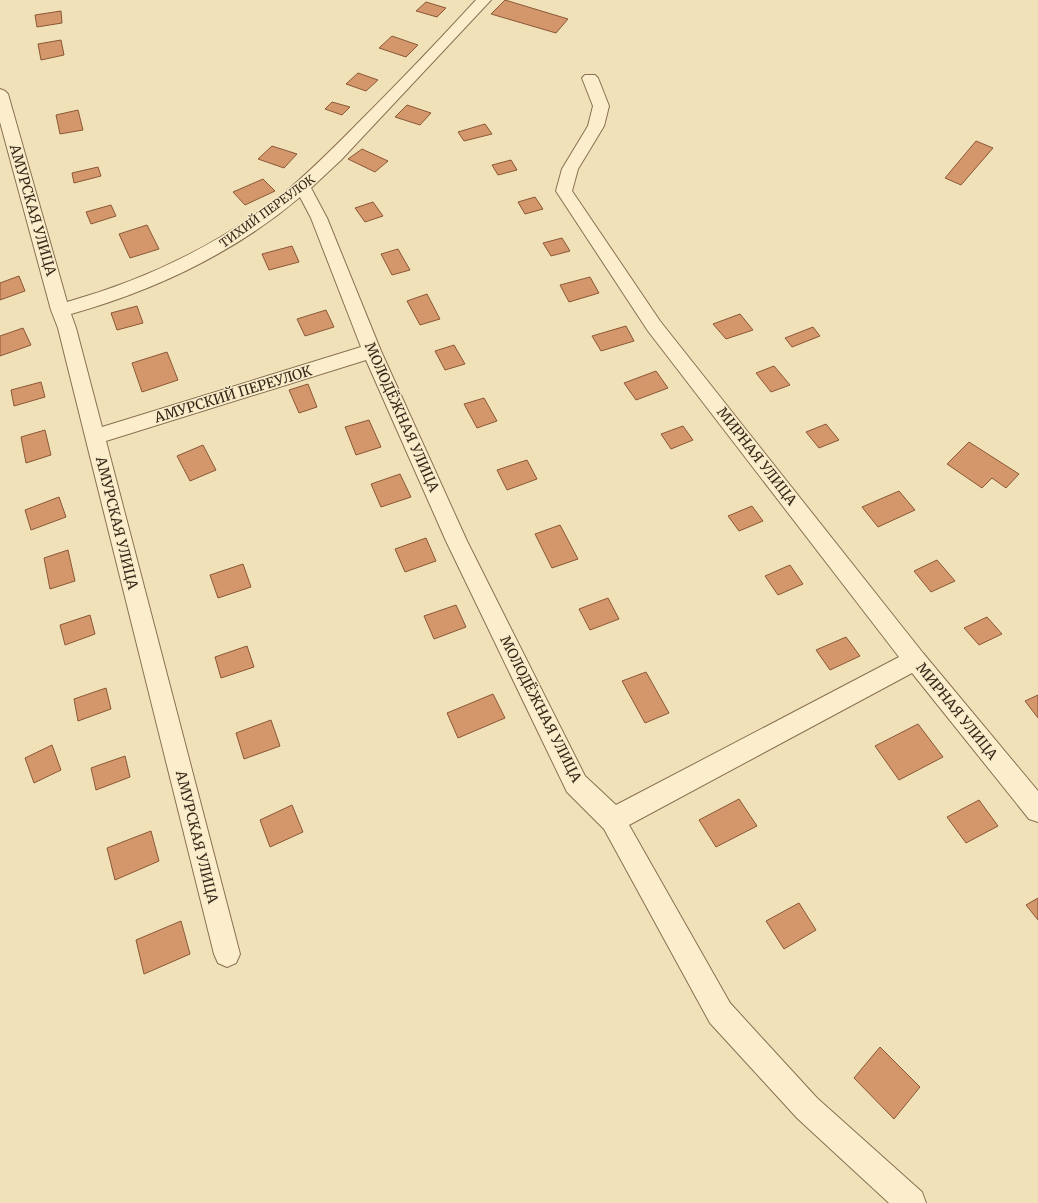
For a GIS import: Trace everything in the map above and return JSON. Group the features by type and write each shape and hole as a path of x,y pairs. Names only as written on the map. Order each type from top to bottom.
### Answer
{"street":[{"name":"ТИХИЙ ПЕРЕУЛОК","path":"60,310 81,305 143,284 206,255 273,209 327,164 484,0"},
{"name":"МИРНАЯ УЛИЦА","path":"590,78 601,106 596,126 570,169 564,191 654,326 915,660 1038,810"},
{"name":"АМУРСКАЯ УЛИЦА","path":"0,94 60,310 67,328 227,954"},
{"name":"МОЛОДЁЖНАЯ УЛИЦА","path":"301,187 307,194 319,218 372,351 457,541 576,784 613,820 720,1013 807,1108 911,1203"},
{"name":"АМУРСКИЙ ПЕРЕУЛОК","path":"95,437 372,351"},
{"path":"613,820 915,660"}],"building":[{"path":"505,0 568,19 556,33 491,14"},
{"path":"426,2 446,8 437,17 416,11"},
{"path":"61,11 62,23 37,27 35,15"},
{"path":"392,36 418,45 406,57 379,48"},
{"path":"61,40 64,55 41,60 38,44"},
{"path":"358,73 378,80 366,91 346,84"},
{"path":"332,102 350,107 342,115 325,109"},
{"path":"407,105 431,113 420,125 395,117"},
{"path":"78,110 83,130 60,134 56,115"},
{"path":"485,124 492,134 464,141 458,132"},
{"path":"976,141 993,148 961,185 945,178"},
{"path":"272,146 297,154 284,168 258,159"},
{"path":"362,149 388,161 375,172 348,159"},
{"path":"511,160 517,170 498,175 492,165"},
{"path":"98,167 101,176 74,183 72,173"},
{"path":"263,179 275,191 245,205 233,192"},
{"path":"535,197 543,209 525,214 518,202"},
{"path":"373,202 383,216 365,222 355,208"},
{"path":"111,205 116,216 91,224 86,212"},
{"path":"147,225 159,249 130,258 119,234"},
{"path":"562,238 570,251 551,256 543,243"},
{"path":"292,246 299,262 269,270 262,254"},
{"path":"398,249 410,270 392,275 381,254"},
{"path":"19,276 25,291 0,300 0,283"},
{"path":"590,277 599,293 569,302 560,285"},
{"path":"427,294 440,319 420,325 407,301"},
{"path":"137,306 143,323 117,330 111,313"},
{"path":"326,310 334,327 305,336 297,319"},
{"path":"740,314 753,330 726,339 713,324"},
{"path":"626,326 634,341 601,351 592,336"},
{"path":"813,327 820,336 792,347 785,338"},
{"path":"23,328 31,345 0,356 0,336"},
{"path":"454,345 465,364 445,370 435,351"},
{"path":"167,352 178,380 142,392 132,363"},
{"path":"774,366 790,385 771,392 756,373"},
{"path":"656,371 668,388 636,400 624,383"},
{"path":"41,382 45,397 14,406 11,390"},
{"path":"308,384 317,407 299,413 289,390"},
{"path":"484,398 497,421 477,428 464,404"},
{"path":"369,420 381,447 356,455 345,427"},
{"path":"826,424 839,440 819,448 806,432"},
{"path":"683,426 693,440 671,449 661,434"},
{"path":"45,430 51,455 26,463 21,437"},
{"path":"969,442 1019,474 1006,488 992,478 982,488 947,464"},
{"path":"203,445 216,470 190,481 177,456"},
{"path":"527,460 537,479 507,490 497,470"},
{"path":"400,474 411,497 381,507 371,484"},
{"path":"899,491 915,510 878,527 862,507"},
{"path":"59,497 66,517 31,530 25,510"},
{"path":"752,506 763,521 739,531 728,516"},
{"path":"560,525 578,559 552,568 535,534"},
{"path":"426,538 436,561 405,572 395,549"},
{"path":"68,550 75,581 50,589 44,558"},
{"path":"937,560 955,581 931,592 914,571"},
{"path":"243,564 251,587 218,598 210,575"},
{"path":"790,565 803,584 778,595 765,576"},
{"path":"608,598 619,619 590,630 579,609"},
{"path":"456,605 466,627 434,639 424,616"},
{"path":"90,615 95,634 65,645 60,625"},
{"path":"987,617 1002,634 979,645 964,628"},
{"path":"846,637 860,656 830,670 816,650"},
{"path":"247,646 254,667 221,678 215,657"},
{"path":"646,672 669,713 645,723 622,681"},
{"path":"106,688 111,709 78,721 74,699"},
{"path":"493,694 505,718 458,738 447,713"},
{"path":"1038,695 1038,718 1025,701"},
{"path":"271,720 280,746 244,759 236,733"},
{"path":"918,724 943,757 899,780 875,746"},
{"path":"52,745 61,770 34,783 25,758"},
{"path":"125,756 130,777 96,790 91,768"},
{"path":"739,799 757,826 716,847 699,820"},
{"path":"979,800 998,826 966,843 947,817"},
{"path":"292,805 303,832 270,847 260,820"},
{"path":"151,831 159,861 115,880 107,848"},
{"path":"1038,898 1038,920 1026,905"},
{"path":"799,903 816,930 784,949 766,921"},
{"path":"181,921 190,954 144,974 136,940"},
{"path":"880,1047 920,1087 894,1119 854,1078"}]}
